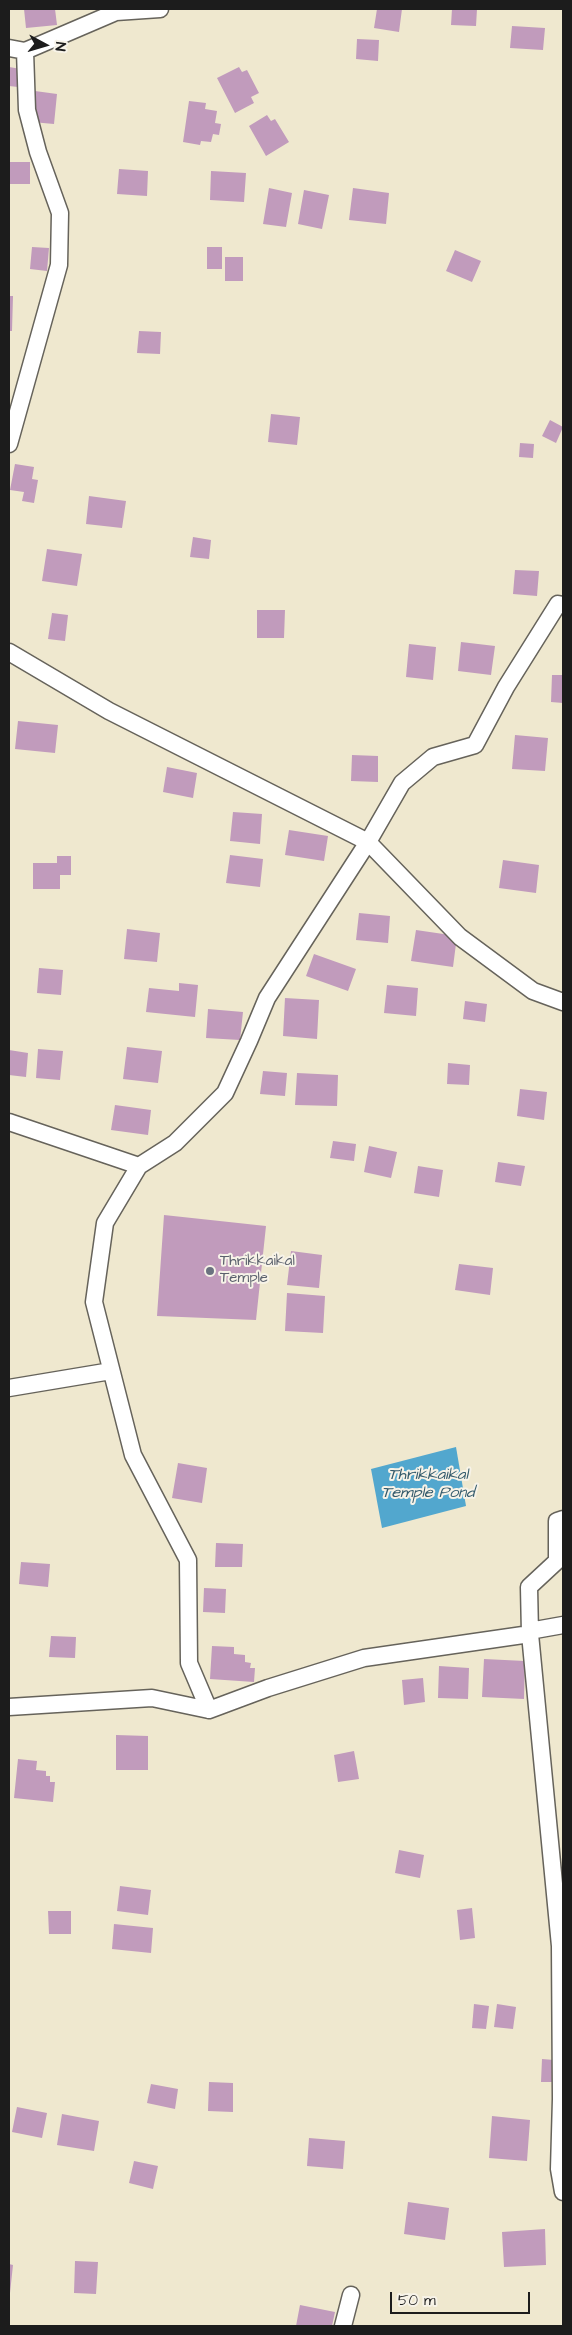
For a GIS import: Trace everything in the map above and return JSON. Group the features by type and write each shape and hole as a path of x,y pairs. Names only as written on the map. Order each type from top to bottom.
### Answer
{"street":[{"path":"9,444 59,265 60,213 38,152 26,110 17,50 116,12 160,9"},
{"path":"209,1710 188,1663 188,1560 133,1456 94,1302 105,1223 139,1166 175,1143 225,1093 250,1041 266,998 368,842 402,783 433,757 475,745 506,687 558,604 563,605"},
{"path":"9,652 108,711 368,842 460,937 533,991 563,1002"},
{"path":"9,1122 139,1166"},
{"path":"9,1388 112,1371"},
{"path":"560,1520 556,1561 530,1587 530,1634 560,1946 562,2099 559,2169 563,2192"},
{"path":"9,1707 152,1698 209,1710 268,1688 364,1658 530,1634 535,1630 563,1625"},
{"path":"343,2326 351,2295"}],"water":[{"name":"Thrikkaikal Temple Pond","path":"456,1447 466,1506 382,1528 371,1469"}],"building":[{"path":"24,9 55,9 57,25 26,28"},
{"path":"377,9 402,9 399,32 374,28"},
{"path":"452,9 477,9 476,26 451,25"},
{"path":"512,26 545,28 543,50 510,48"},
{"path":"357,39 379,40 378,61 356,59"},
{"path":"9,67 21,69 18,87 9,86"},
{"path":"239,67 242,72 247,70 259,93 251,97 254,103 235,113 217,78"},
{"path":"35,91 57,94 54,124 32,122"},
{"path":"189,101 206,103 205,109 217,111 215,123 221,124 219,135 213,134 211,142 201,141 200,145 183,142"},
{"path":"267,115 271,121 275,119 289,142 266,156 249,126"},
{"path":"9,162 30,162 30,184 9,184"},
{"path":"119,169 148,171 147,196 117,194"},
{"path":"211,171 246,173 244,202 210,200"},
{"path":"269,188 292,193 286,227 263,224"},
{"path":"353,188 389,193 386,224 349,220"},
{"path":"304,190 329,195 322,229 298,224"},
{"path":"32,247 49,248 47,271 30,269"},
{"path":"207,247 222,247 222,269 207,269"},
{"path":"455,250 481,261 472,282 446,271"},
{"path":"225,257 243,257 243,281 225,281"},
{"path":"9,296 13,296 12,331 9,331"},
{"path":"139,331 161,332 160,354 137,353"},
{"path":"271,414 300,417 297,445 268,442"},
{"path":"550,420 563,427 556,443 542,436"},
{"path":"520,443 534,444 533,458 519,457"},
{"path":"15,464 34,467 32,479 38,480 34,503 22,501 24,492 10,490"},
{"path":"89,496 126,501 122,528 86,524"},
{"path":"193,537 211,540 209,559 190,557"},
{"path":"47,549 82,554 77,586 42,581"},
{"path":"515,570 539,571 537,596 513,594"},
{"path":"257,610 285,610 284,638 257,638"},
{"path":"52,613 68,615 65,641 48,639"},
{"path":"461,642 495,646 491,675 458,671"},
{"path":"409,644 436,647 433,680 406,677"},
{"path":"552,675 563,675 563,703 551,702"},
{"path":"18,721 58,725 55,753 15,749"},
{"path":"515,735 548,738 545,771 512,769"},
{"path":"352,755 378,756 378,782 351,781"},
{"path":"167,767 197,773 193,798 163,792"},
{"path":"233,812 262,814 260,844 230,841"},
{"path":"289,830 328,836 324,861 285,855"},
{"path":"230,855 263,859 260,887 226,883"},
{"path":"57,856 71,856 71,875 60,875 60,889 33,889 33,863 57,863"},
{"path":"503,860 539,865 536,893 499,888"},
{"path":"359,913 390,916 388,943 356,940"},
{"path":"127,929 160,933 157,962 124,959"},
{"path":"416,930 457,936 453,967 411,961"},
{"path":"314,954 356,969 348,991 306,976"},
{"path":"39,968 63,970 61,995 37,993"},
{"path":"179,983 198,985 195,1017 146,1012 149,988 179,991"},
{"path":"387,985 418,988 416,1016 384,1013"},
{"path":"285,998 319,1000 317,1039 283,1036"},
{"path":"465,1001 487,1004 485,1022 463,1019"},
{"path":"208,1009 243,1012 240,1040 206,1038"},
{"path":"127,1047 162,1051 158,1083 123,1079"},
{"path":"38,1049 63,1051 60,1080 36,1078"},
{"path":"9,1050 28,1053 26,1077 9,1075"},
{"path":"448,1063 470,1065 469,1085 447,1084"},
{"path":"263,1071 287,1073 285,1096 260,1094"},
{"path":"297,1073 338,1075 337,1106 295,1105"},
{"path":"520,1089 547,1092 544,1120 517,1116"},
{"path":"115,1105 151,1110 148,1135 111,1130"},
{"path":"333,1141 356,1144 354,1161 330,1158"},
{"path":"369,1146 397,1152 391,1178 364,1172"},
{"path":"498,1162 525,1166 521,1186 495,1182"},
{"path":"418,1166 443,1170 439,1197 414,1193"},
{"name":"Thrikkaikal Temple","path":"164,1215 266,1226 256,1320 157,1316"},
{"path":"291,1251 322,1255 319,1288 287,1285"},
{"path":"459,1264 493,1268 490,1295 455,1290"},
{"path":"287,1293 325,1296 323,1333 285,1331"},
{"path":"178,1463 207,1468 202,1503 172,1498"},
{"path":"216,1543 243,1544 242,1567 215,1567"},
{"path":"21,1562 50,1564 48,1587 19,1584"},
{"path":"204,1588 226,1589 225,1613 203,1612"},
{"path":"51,1636 76,1637 75,1658 49,1657"},
{"path":"212,1646 234,1647 234,1654 245,1655 245,1662 251,1663 250,1668 255,1668 254,1682 210,1679"},
{"path":"484,1659 525,1661 524,1699 482,1697"},
{"path":"439,1666 469,1668 468,1699 438,1698"},
{"path":"423,1678 425,1702 404,1705 402,1680"},
{"path":"116,1735 148,1736 148,1770 116,1770"},
{"path":"354,1751 359,1779 338,1782 334,1755"},
{"path":"18,1759 37,1761 36,1770 46,1771 46,1776 50,1776 50,1782 55,1782 53,1802 14,1798"},
{"path":"399,1850 424,1855 420,1878 395,1873"},
{"path":"120,1886 151,1890 148,1915 117,1911"},
{"path":"472,1908 475,1938 460,1940 457,1910"},
{"path":"48,1911 71,1911 71,1934 49,1934"},
{"path":"114,1924 153,1928 151,1953 112,1949"},
{"path":"474,2004 489,2006 486,2029 472,2028"},
{"path":"497,2004 516,2007 513,2029 494,2027"},
{"path":"542,2059 554,2060 553,2082 541,2082"},
{"path":"209,2082 233,2083 233,2112 208,2111"},
{"path":"151,2084 178,2089 175,2109 147,2103"},
{"path":"17,2107 47,2113 42,2138 12,2132"},
{"path":"62,2114 99,2121 94,2151 57,2145"},
{"path":"492,2116 530,2120 527,2161 489,2158"},
{"path":"309,2138 345,2141 343,2169 307,2166"},
{"path":"134,2161 158,2166 153,2189 129,2183"},
{"path":"408,2202 449,2208 445,2240 404,2234"},
{"path":"545,2229 546,2265 504,2267 502,2232"},
{"path":"75,2261 98,2262 96,2294 74,2293"},
{"path":"9,2264 13,2265 10,2293 9,2293"},
{"path":"300,2305 335,2312 332,2326 296,2326"}],"place":[{"name":"Thrikkaikal Temple","path":"210,1271"}]}
